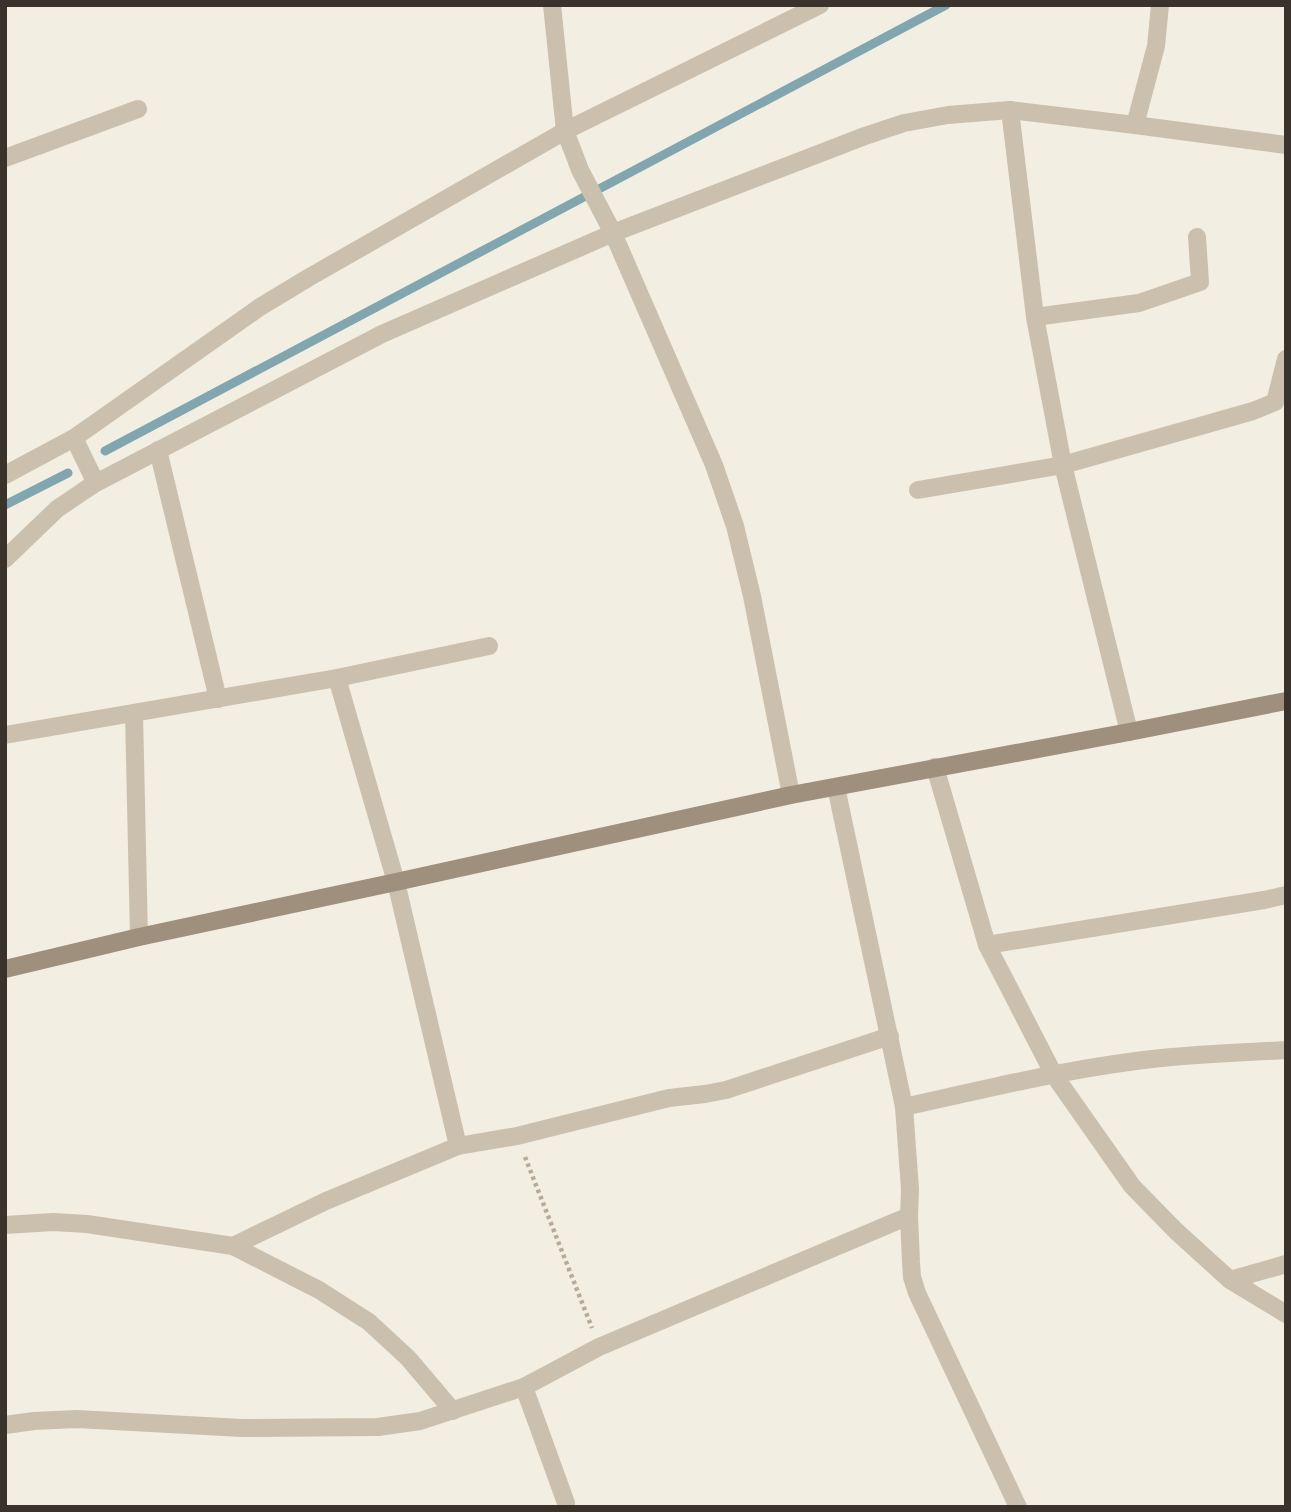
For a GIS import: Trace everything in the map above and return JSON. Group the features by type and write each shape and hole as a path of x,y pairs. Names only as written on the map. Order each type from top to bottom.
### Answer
{"street":[{"path":"552,5 565,131 580,170 612,233 714,465 735,526 752,596 791,795"},
{"path":"5,475 77,444 260,307 331,264 565,131 820,5"},
{"path":"1135,125 1156,46 1160,5"},
{"path":"5,158 138,108"},
{"path":"1010,110 1034,317 1063,465 1129,732"},
{"path":"5,559 57,509 93,480 158,450 382,334 612,233 865,136 948,115 1010,110 1286,145"},
{"path":"1034,317 1139,303 1199,282 1197,237"},
{"path":"918,491 1063,465 1253,411 1275,401 1286,359"},
{"path":"77,444 93,480"},
{"path":"158,450 218,699"},
{"path":"5,735 337,678 489,646"},
{"path":"337,678 396,882 458,1146"},
{"path":"5,969 139,937 791,795 1286,701"},
{"path":"134,713 139,937"},
{"path":"935,767 986,945 1054,1075 1132,1186 1230,1280 1286,1314"},
{"path":"836,787 904,1107 910,1189 912,1278 1018,1507"},
{"path":"986,945 1286,895"},
{"path":"233,1246 326,1201 458,1146 517,1136 669,1098 726,1090 890,1036"},
{"path":"904,1107 1054,1075 1136,1061 1286,1050"},
{"path":"5,1426 34,1421 76,1419 242,1428 378,1427 420,1421 524,1387 599,1347 909,1216"},
{"path":"5,1225 53,1222 87,1224 233,1246 319,1290 369,1322 408,1358 453,1411"},
{"path":"1230,1280 1286,1264"},
{"path":"524,1387 566,1507"}],"path":[{"path":"517,1136 599,1347"}],"waterway":[{"path":"105,451 946,5"},
{"path":"5,505 68,473"}]}
